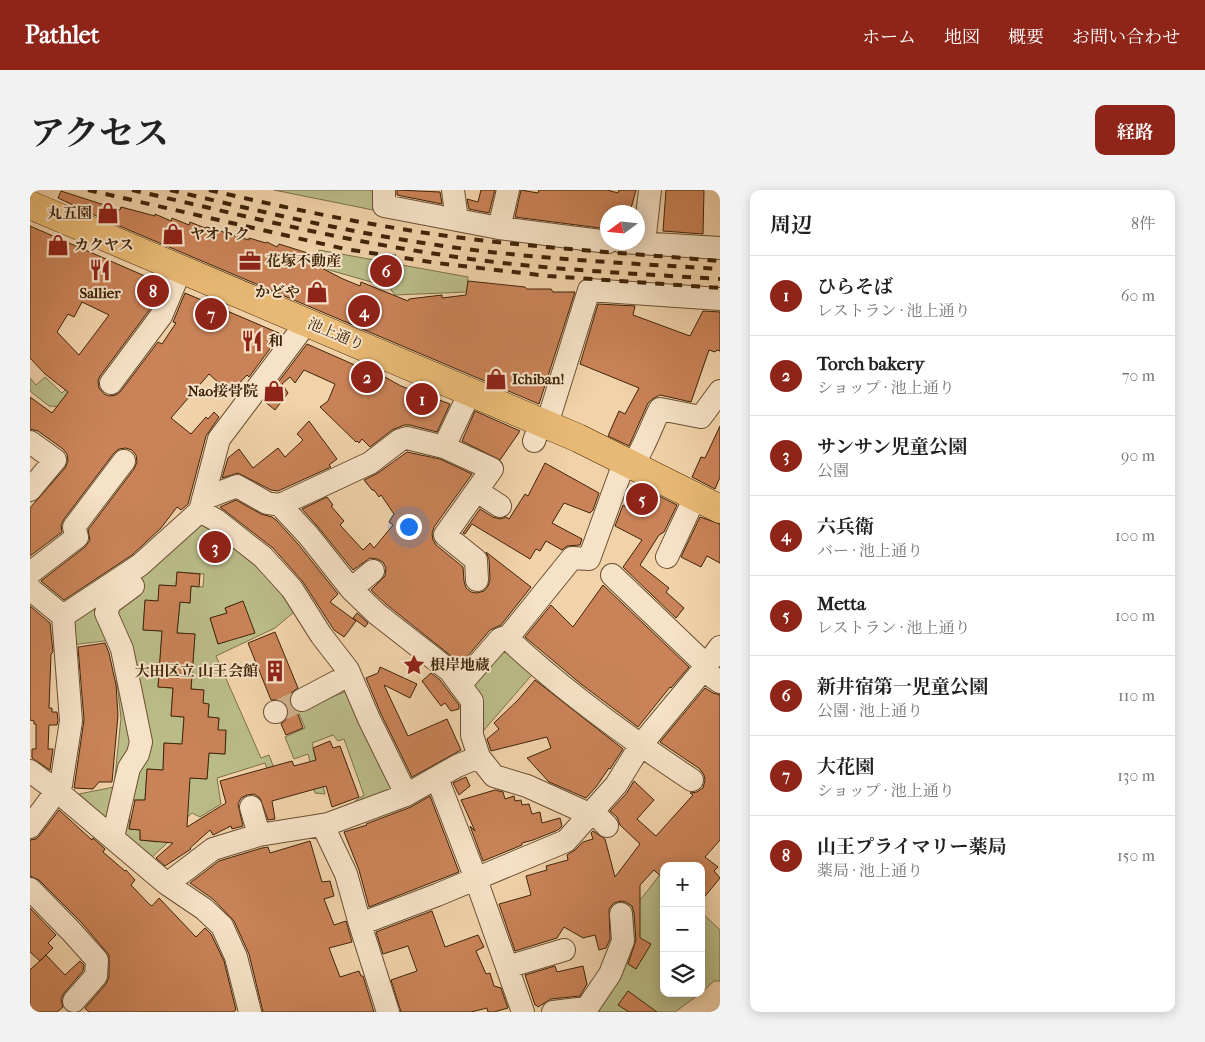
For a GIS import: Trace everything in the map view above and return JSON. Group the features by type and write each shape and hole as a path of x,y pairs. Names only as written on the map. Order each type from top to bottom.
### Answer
{"main road":[{"name":"池上通り","path":"30,205 470,392 541,429 578,438 720,509"}],"street":[{"path":"453,190 457,220"},
{"path":"499,228 508,190"},
{"path":"645,234 650,190"},
{"path":"384,198 457,220 499,228 600,241"},
{"path":"645,244 720,248"},
{"path":"112,384 161,316 181,269"},
{"path":"541,429 589,290 720,299"},
{"path":"113,838 129,768 138,754 141,742 122,649 106,613 110,603 190,540 204,509 219,439 307,322"},
{"path":"460,685 500,639 509,636 572,558 589,558 620,474 631,465 639,454 660,409 701,417 720,391"},
{"path":"444,447 470,392"},
{"path":"63,616 140,564 204,509 237,486 267,503 280,505 370,463 400,440 407,438 444,447 492,469 445,535 476,560 477,580"},
{"path":"30,442 55,460 30,490"},
{"path":"30,573 77,537 74,527 124,461"},
{"path":"477,490 500,506"},
{"path":"667,557 695,497"},
{"path":"280,505 351,588 376,614 450,670 472,701 472,735 479,757 494,776 527,786 589,814 594,814 607,826"},
{"path":"204,509 263,557 292,589 321,635 341,678 369,719 401,784"},
{"path":"351,588 373,570"},
{"path":"612,575 710,673"},
{"path":"30,589 63,616 71,721 61,785 30,827"},
{"path":"506,637 540,670 640,746 692,780"},
{"path":"360,924 438,896 476,878 566,841 616,785 640,746 710,673 720,647"},
{"path":"302,700 341,678"},
{"path":"167,884 213,849 259,835 323,826 406,795 457,766 479,757"},
{"path":"30,771 57,791 167,884 204,909 222,926 236,957 249,1012"},
{"path":"436,778 476,878 523,1012"},
{"path":"251,807 259,835"},
{"path":"323,826 346,874 388,1012"},
{"path":"30,889 97,960 96,976 74,1001"},
{"path":"553,1012 587,1008 610,974 623,941 621,914"},
{"path":"507,968 564,950"}],"green space":[{"path":"274,190 373,190 373,210"},
{"path":"319,250 468,277 467,292 395,295 389,287 315,266"},
{"path":"45,377 62,393 67,388 89,408 49,406 30,391 30,378 36,385"},
{"path":"213,522 300,607 275,628 216,656 261,758 269,755 279,781 267,769 265,763 217,778 221,804 200,817 192,813 179,825 179,832 151,858 79,794 114,787 121,718 112,640 71,645 68,617 199,526","holes":["177,572 204,574 203,587 191,586 190,603 180,602 177,633 195,634 191,689 203,690 203,703 209,704 208,717 219,718 218,730 226,731 225,754 209,753 207,779 190,778 159,831 158,842 140,840 140,830 129,829 131,800 145,800 147,769 163,770 164,743 182,744 184,717 171,716 173,688 158,687 162,631 143,630 145,601 158,601 160,585 176,586","243,601 234,634 225,608","221,615 228,641 218,644 210,618"]},
{"path":"503,643 536,670 478,737 467,685"},
{"path":"349,690 399,798 358,812 355,801 364,795 344,739 338,741 333,735 312,743 325,794 315,793 309,776 313,772 308,754 294,759 285,737 305,728 298,711"},
{"path":"660,875 660,997 696,997 675,1012 590,1012 610,974 620,900 641,899"},
{"path":"705,916 720,930 720,981 714,981 705,989"}],"building":[{"path":"397,190 440,192 442,204 397,195"},
{"path":"481,190 495,190 489,213 469,209 467,199 478,202"},
{"path":"521,190 538,193 539,190 607,190 618,193 619,190 636,190 632,205 600,205 600,228 515,217"},
{"path":"666,190 704,190 703,234 663,231"},
{"path":"61,191 120,210 121,207 155,216 155,214 171,221 172,218 189,225 190,222 249,240 249,238 267,242 277,247 279,244 311,254 308,261 343,279 360,286 361,282 408,301 409,299 442,295 442,298 466,295 468,281 525,287 527,289 551,289 553,292 575,292 539,404 103,219 58,198"},
{"path":"30,226 161,283 150,309 100,376 98,381 99,388 104,394 109,396 116,395 121,391 158,342 162,344 176,323 173,322 185,293 281,334 249,377 247,375 230,393 209,374 171,418 191,434 206,417 208,419 214,412 219,417 206,436 188,504 181,510 177,507 161,528 132,555 64,600 41,581 85,547 90,540 88,530 134,469 137,462 136,455 132,450 126,448 119,449 114,453 64,519 61,525 62,532 30,556 30,508 65,468 68,461 67,454 63,449 38,431 30,429 30,397 52,413 68,392 45,374 30,358","holes":["82,302 109,315 79,355 57,332 68,314 74,317"]},
{"path":"598,304 635,306 633,315 690,336 703,311 720,312 720,351 709,350 691,402 660,395 654,398 648,403 629,446 608,436 619,411 625,414 639,388 580,364"},
{"path":"307,344 383,376 401,386 450,404 437,432 404,425 392,430 370,447 362,439 359,443 356,442 320,407 328,401 335,384 304,370 295,383 290,377 282,384 288,393 275,410 264,401"},
{"path":"475,411 520,431 500,460 462,441"},
{"path":"309,421 337,459 329,465 331,467 278,491 271,490 238,473 222,478 228,458 239,449 253,468 278,448 285,457 303,440 297,434"},
{"path":"720,426 720,477 715,489 692,477 701,457 705,458"},
{"path":"407,452 440,459 472,474 434,527 432,534 436,545 463,567 466,588 471,592 477,593 484,591 488,586 490,579 489,559 486,552 531,587 501,625 490,630 461,664 371,590 385,576 386,568 383,562 370,558 353,570 302,509 327,497 333,505 331,506 344,521 340,525 363,550 370,543 374,548 393,525 389,522 394,514 381,495 379,497 364,480 378,473"},
{"path":"545,463 599,493 593,510 590,513 564,503 552,523 582,539 580,545 567,546 562,550 546,541 540,551 536,549 530,559 472,524 465,534 463,533 480,509 493,517 500,519 506,517 509,519 525,494 528,496"},
{"path":"643,488 677,505 664,532 659,535 640,565 669,588 666,592 684,608 676,618 623,567 642,540 615,526 623,505 632,510"},
{"path":"236,500 276,520 338,594 330,602 356,621 344,637 334,630 303,582 273,548 220,507"},
{"path":"700,517 720,524 720,563 707,556 701,567 681,557"},
{"path":"177,572 200,574 199,587 191,586 190,603 180,602 177,633 195,634 191,689 204,690 203,703 209,704 208,717 219,718 218,730 226,730 225,754 209,753 207,779 190,778 187,827 226,803 220,781 292,761 294,766 316,760 313,748 330,741 333,748 340,746 359,797 332,807 326,786 272,801 275,819 268,820 260,798 254,794 247,795 241,798 238,804 243,826 232,829 231,826 213,835 210,830 191,849 165,866 156,858 173,843 140,840 140,830 129,829 135,800 145,800 147,769 163,770 164,743 182,744 184,717 171,716 173,688 158,687 162,631 143,630 145,600 158,601 159,585 176,586"},
{"path":"603,585 689,667 670,687 638,727 581,684 525,637 551,605 573,627"},
{"path":"243,601 255,633 218,644 210,618 227,613 225,608"},
{"path":"30,606 50,623 53,652 51,654 49,708 52,708 52,712 57,712 58,720 57,725 49,725 48,749 53,749 50,770 32,758 32,749 36,749 36,724 30,720"},
{"path":"357,613 368,623 365,627 353,618"},
{"name":"大田区立 山王会館","path":"275,632 298,688 291,693 289,700 290,706 297,712 303,728 286,735 281,724 288,718 288,706 282,700 271,700 248,643"},
{"path":"105,643 116,685 118,715 112,782 99,782 93,789 74,788 84,720 78,647"},
{"path":"380,667 417,684 410,698 384,685 408,736 447,719 461,750 412,777 381,714 366,678 378,673"},
{"path":"431,673 440,680 459,705 459,709 451,711 445,703 441,706 422,681"},
{"path":"535,680 623,749 610,769 586,798 549,782 527,758 551,748 547,737 491,751 487,739 499,729 494,723"},
{"path":"705,688 720,695 720,840 705,857 718,867 714,871 720,878 705,896 705,862 660,862 660,875 654,870 640,885 640,938 651,944 636,969 628,964 636,940 634,913 632,906 621,901 614,903 609,909 610,939 606,948 599,950 595,935 583,938 564,927 557,938 515,951 499,904 531,895 526,876 547,870 546,866 568,860 567,855 583,842 593,839 591,833 593,831 605,839 615,877 640,844 620,825 617,817 610,811 626,794 634,781 654,800 637,819 656,836 693,795 690,793 697,792 703,788 705,780 700,769 660,742"},
{"path":"466,777 470,786 459,795 453,783"},
{"path":"495,790 503,792 505,799 514,796 515,801 521,800 522,805 529,804 532,814 540,812 542,823 560,818 562,826 558,830 522,843 522,845 483,861 470,826 475,831 461,800"},
{"path":"430,796 459,872 369,907 359,870 344,832 411,807"},
{"path":"59,810 92,840 93,838 105,849 103,852 126,870 135,880 131,885 149,904 152,906 159,898 196,937 205,928 211,934 224,961 236,1010 233,1012 89,1012 85,1008 106,984 109,977 109,955 81,922 39,880 30,876 30,840 36,839 40,835"},
{"path":"310,841 322,882 330,881 334,896 324,899 334,925 346,921 352,942 329,948 340,977 359,971 361,976 363,976 374,1012 263,1012 249,954 234,921 213,899 190,883 219,861 262,848 268,847 270,853"},
{"path":"30,908 56,935 48,943 53,948 40,961 30,952"},
{"path":"432,911 445,947 478,935 484,947 476,951 486,974 490,973 494,986 501,988 508,1008 494,1012 488,1012 487,1008 471,1012 401,1012 391,980 417,971 408,946 383,954 376,932"},
{"path":"46,955 65,975 80,961 84,965 83,971 64,993 61,999 63,1007 57,1012 30,1012 30,970"},
{"path":"555,966 557,972 583,966 587,984 580,996 551,999 538,1007 535,1005 525,975"},
{"path":"628,991 657,1012 629,1012 618,1005"}],"tunnel":[{"path":"276,712 302,700"}],"railway":[{"path":"88,190 345,249 437,263 548,276 720,288"},
{"path":"132,190 322,233 437,254 542,267 720,279"},
{"path":"170,190 336,227 437,245 543,257 720,269"},
{"path":"209,190 382,226 475,240 720,261"}],"place":[{"name":"丸五園","path":"108,213"},
{"name":"ヤオトク","path":"173,234"},
{"name":"カクヤス","path":"58,245"},
{"name":"花塚不動産","path":"250,261"},
{"name":"Sallier","path":"100,270"},
{"name":"新井宿第一児童公園","path":"386,271"},
{"name":"山王プライマリー薬局","path":"153,291"},
{"name":"かどや","path":"317,292"},
{"name":"六兵衛","path":"364,311"},
{"name":"大花園","path":"211,314"},
{"name":"和","path":"252,341"},
{"name":"Torch bakery","path":"367,377"},
{"name":"Ichiban!","path":"496,379"},
{"name":"Nao接骨院","path":"274,391"},
{"name":"ひらそば","path":"422,399"},
{"name":"Metta","path":"642,499"},
{"name":"サンサン児童公園","path":"215,547"},
{"name":"根岸地蔵","path":"414,665"},
{"name":"大田区立 山王会館","path":"275,671"}]}
